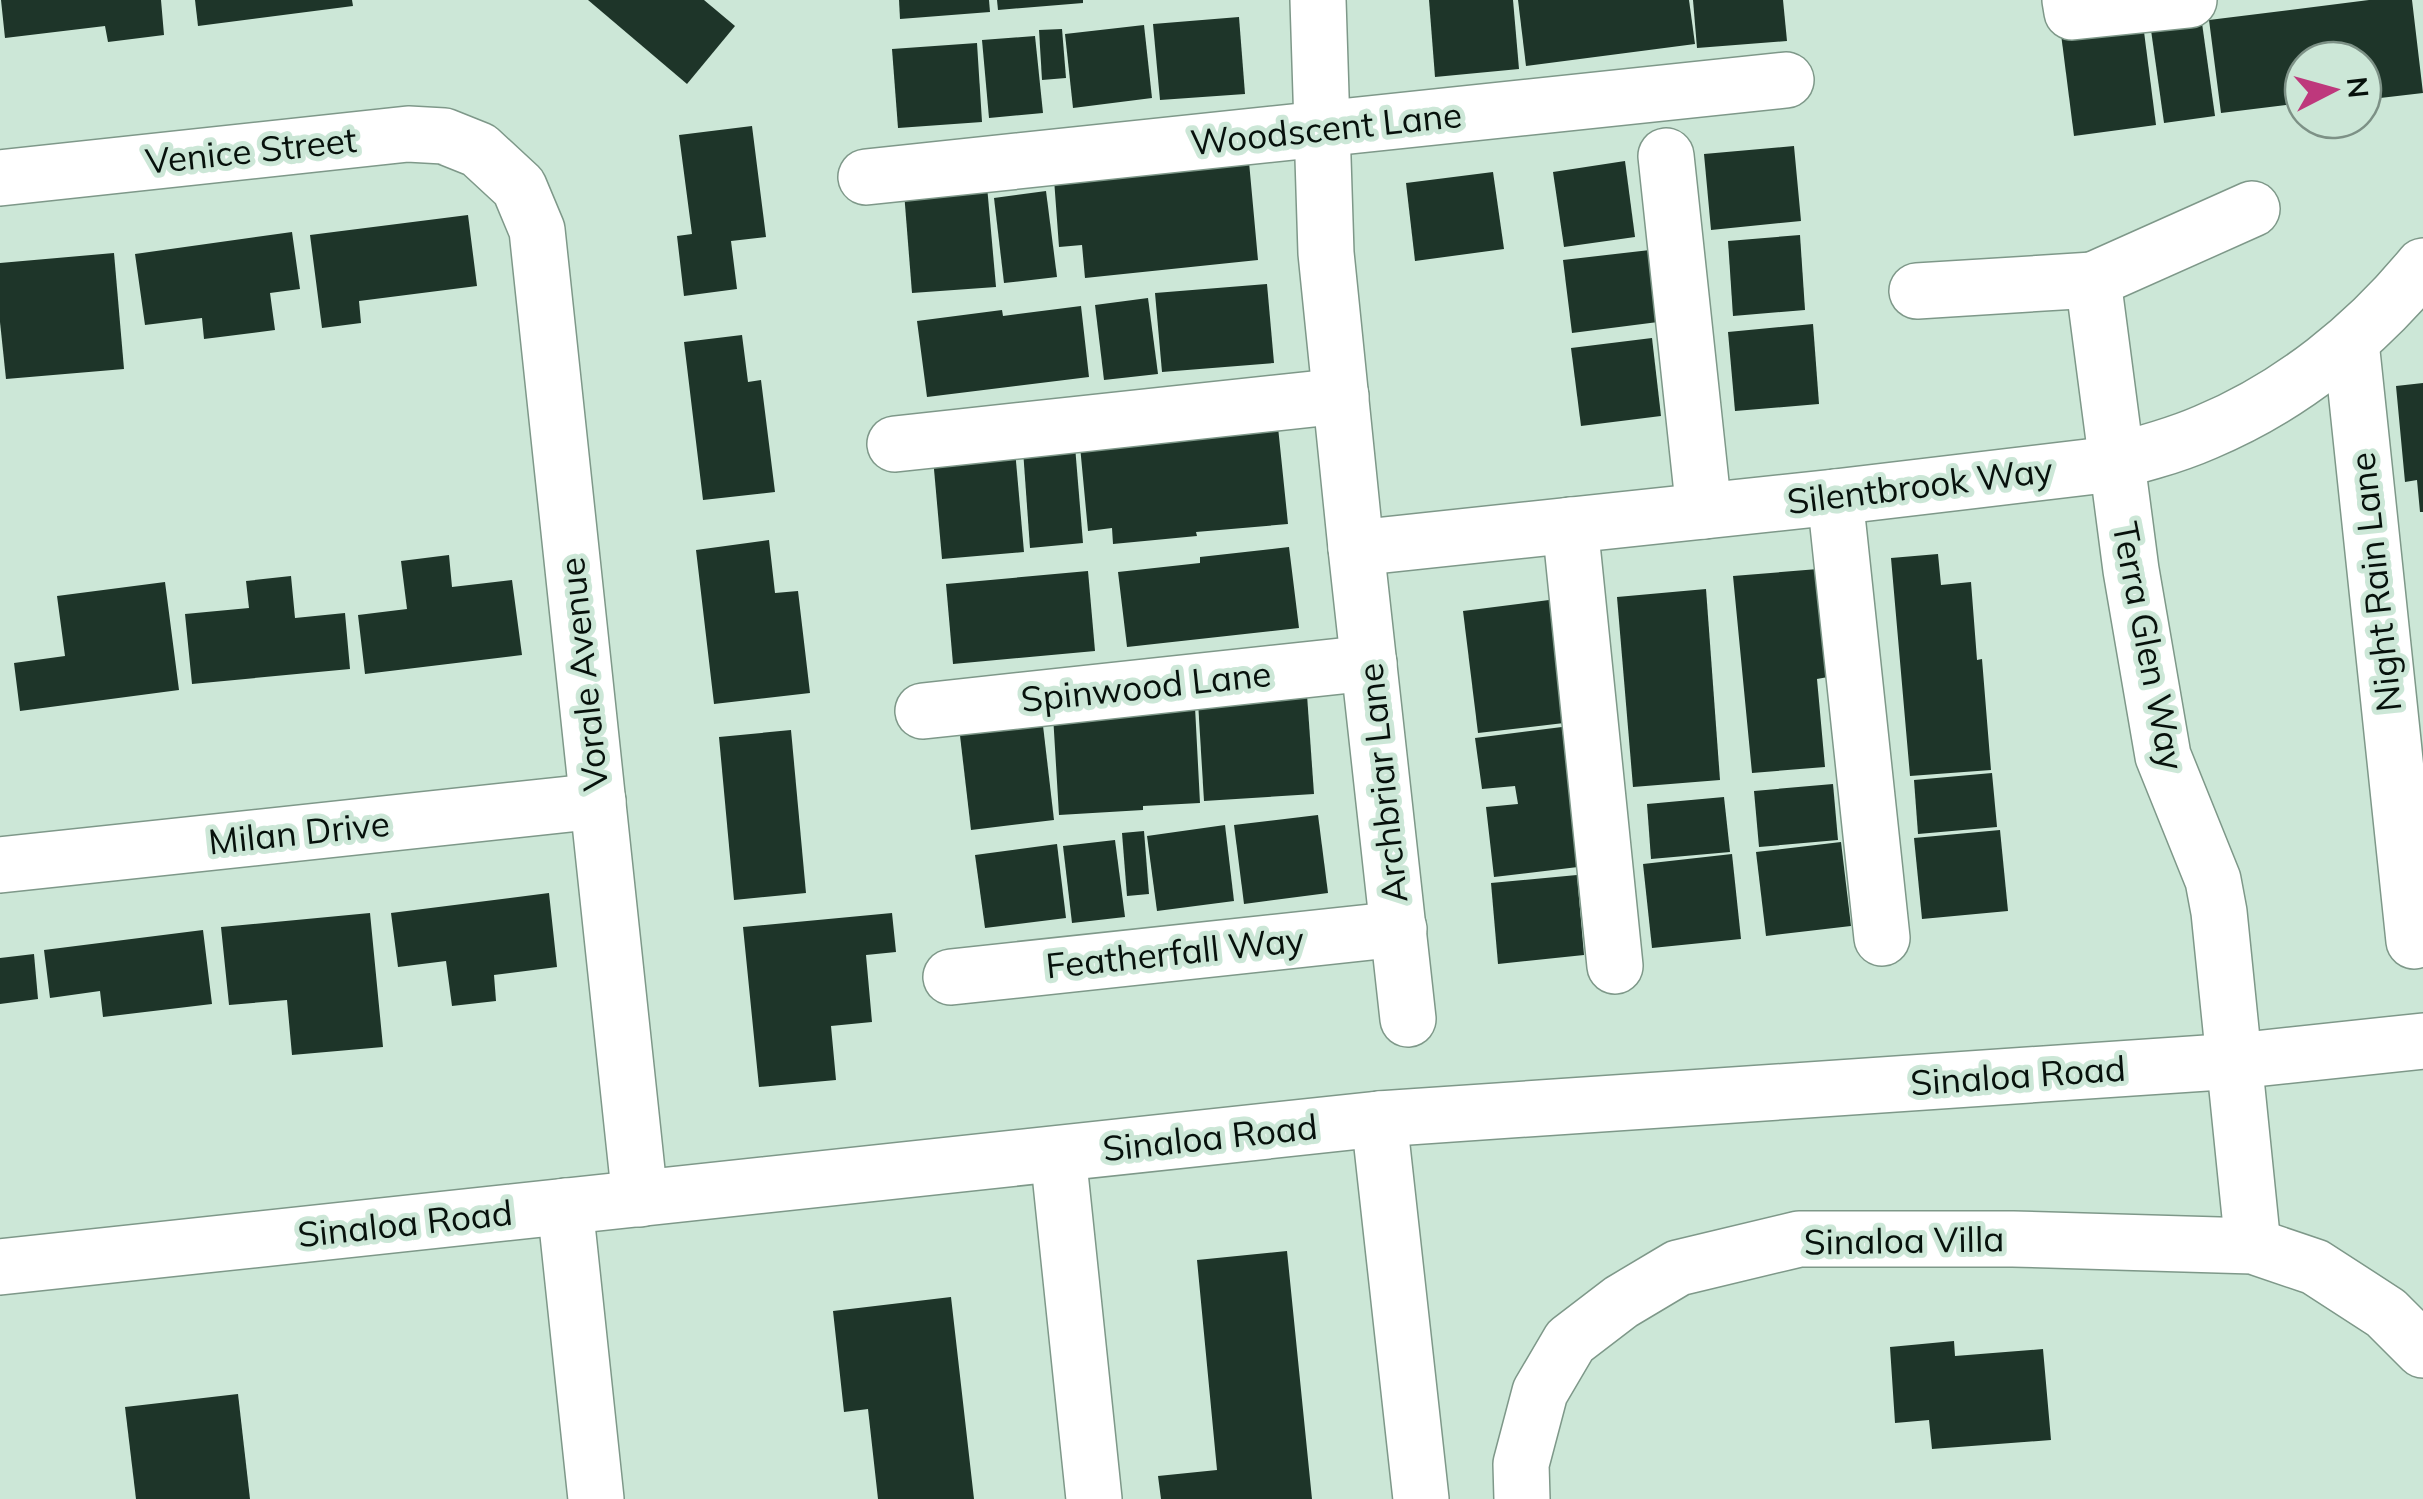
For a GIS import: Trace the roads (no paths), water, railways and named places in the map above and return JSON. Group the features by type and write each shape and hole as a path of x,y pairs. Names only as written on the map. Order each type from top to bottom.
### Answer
{"street":[{"path":"895,444 1340,396 1326,253 1318,0"},
{"path":"2070,0 2072,12 2189,0"},
{"name":"Woodscent Lane","path":"866,178 1786,80"},
{"name":"Venice Street","path":"0,178 408,134 444,136 480,150 494,163"},
{"path":"1666,156 1704,511"},
{"name":"Vorale Avenue","path":"494,163 520,188 537,230 640,1198"},
{"path":"1917,291 2093,280 2252,210"},
{"name":"Silentbrook Way","path":"1356,548 1835,497 2116,461 2206,432 2284,392 2350,342 2423,266"},
{"name":"Terra Glen Way","path":"2093,280 2131,570 2163,756 2213,880 2237,1073"},
{"name":"Night Rain Lane","path":"2350,342 2414,941"},
{"name":"Archbriar Lane","path":"1340,396 1408,1019"},
{"path":"1835,497 1882,938"},
{"path":"1570,525 1616,966"},
{"name":"Spinwood Lane","path":"923,711 1370,663"},
{"name":"Milan Drive","path":"0,864 598,801"},
{"name":"Featherfall Way","path":"951,977 1399,930"},
{"name":"Sinaloa Road","path":"0,1267 1379,1120 2237,1073 2423,1041"},
{"path":"2237,1073 2253,1246"},
{"path":"1379,1120 1421,1499"},
{"path":"1058,1154 1094,1499"},
{"path":"565,1206 596,1499"},
{"name":"Sinaloa Villa","path":"1522,1499 1520,1464 1540,1392 1570,1341 1621,1302 1678,1268 1799,1240 2012,1239 2253,1246 2314,1267 2386,1313 2423,1350"}]}
